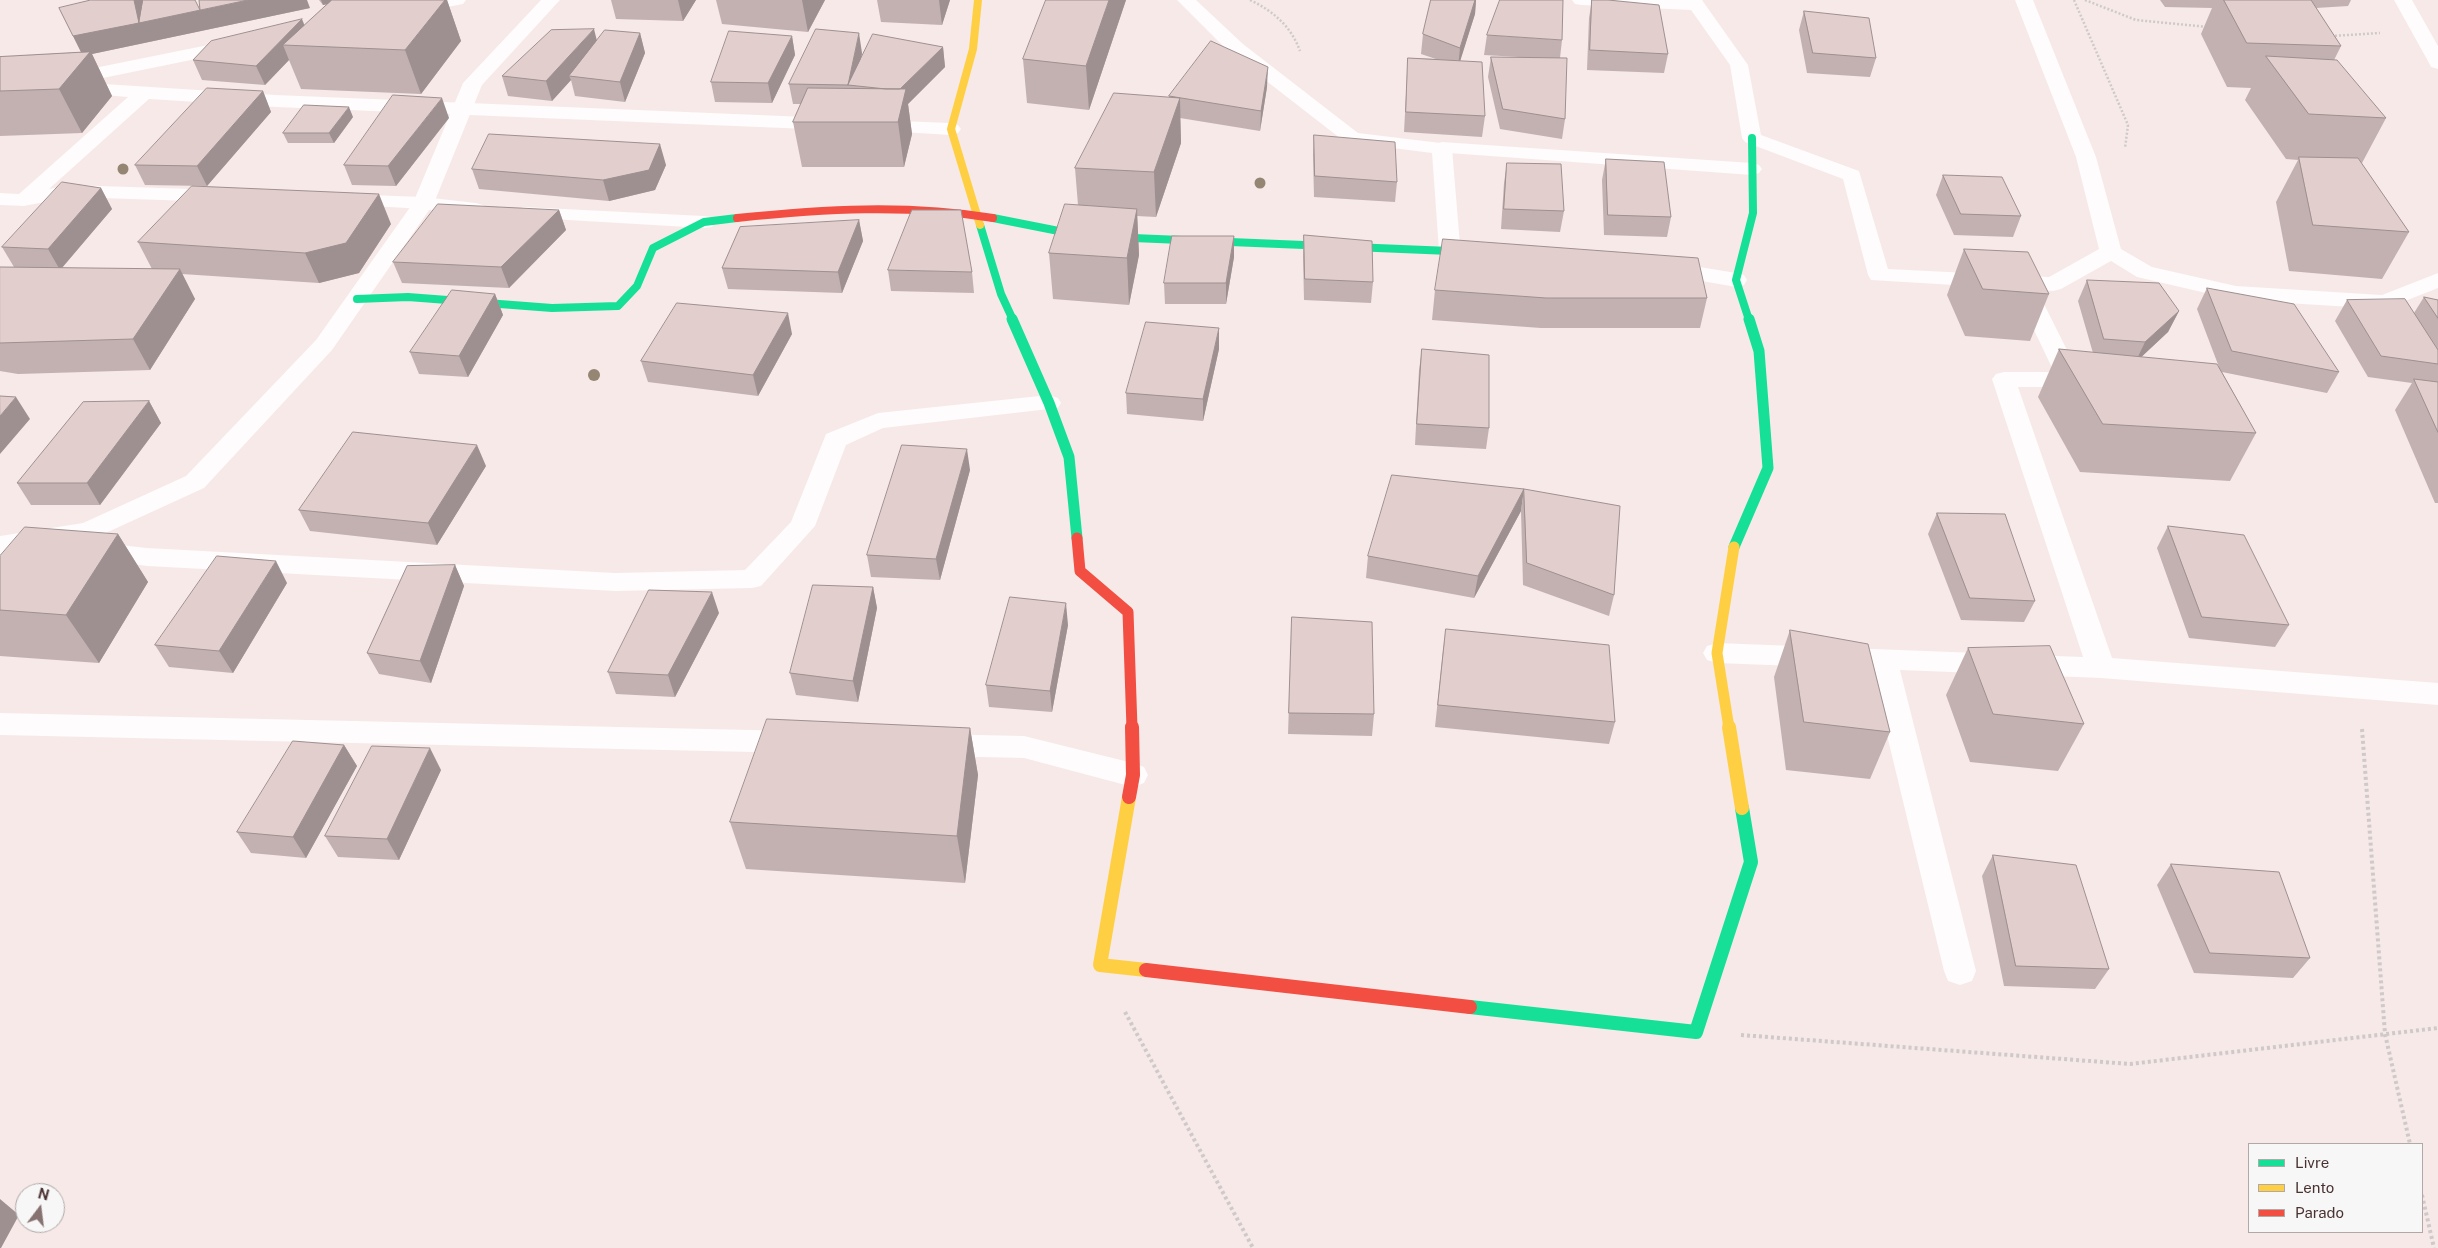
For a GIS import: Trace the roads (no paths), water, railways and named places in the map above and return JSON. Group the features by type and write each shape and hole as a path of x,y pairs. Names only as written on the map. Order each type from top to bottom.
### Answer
{"street":[{"path":"399,12 457,0"},
{"path":"8,544 88,531 195,482 324,345 424,203 473,83 551,0"},
{"path":"978,0 973,49 951,129 1001,294 1049,403 1069,457 1080,571 1128,612 1133,775 1100,965 1696,1032 1751,862 1717,653 1733,550 1768,468 1759,350 1736,280 1753,212 1752,138 1739,65 1694,2 1580,0"},
{"path":"1186,0 1236,48 1352,138 1442,148 1752,169"},
{"path":"2024,0 2086,157 2111,252 2145,272 2236,293 2385,302 2438,280"},
{"path":"2404,0 2438,63"},
{"path":"0,93 254,41"},
{"path":"34,86 276,101 951,129"},
{"path":"276,101 289,86"},
{"path":"24,200 144,93"},
{"path":"1752,138 1852,175 1880,275 2053,284 2111,252"},
{"path":"1442,148 1450,252"},
{"path":"0,199 24,200 70,191 246,197"},
{"path":"325,200 424,203 497,211 704,222 782,214 898,209 977,215 1084,236 1490,254"},
{"path":"357,299 408,297 552,308 618,306 637,286 652,248 704,222"},
{"path":"1648,265 1736,280"},
{"path":"2022,282 2070,380 2004,379 2101,668"},
{"path":"8,544 146,556 615,582 752,579 802,526 835,440 878,421 1049,403"},
{"path":"0,563 8,544"},
{"path":"1717,653 2101,668 2438,694"},
{"path":"1883,659 1960,971"},
{"path":"0,724 826,743"},
{"path":"905,745 1024,748 1133,775"}]}
